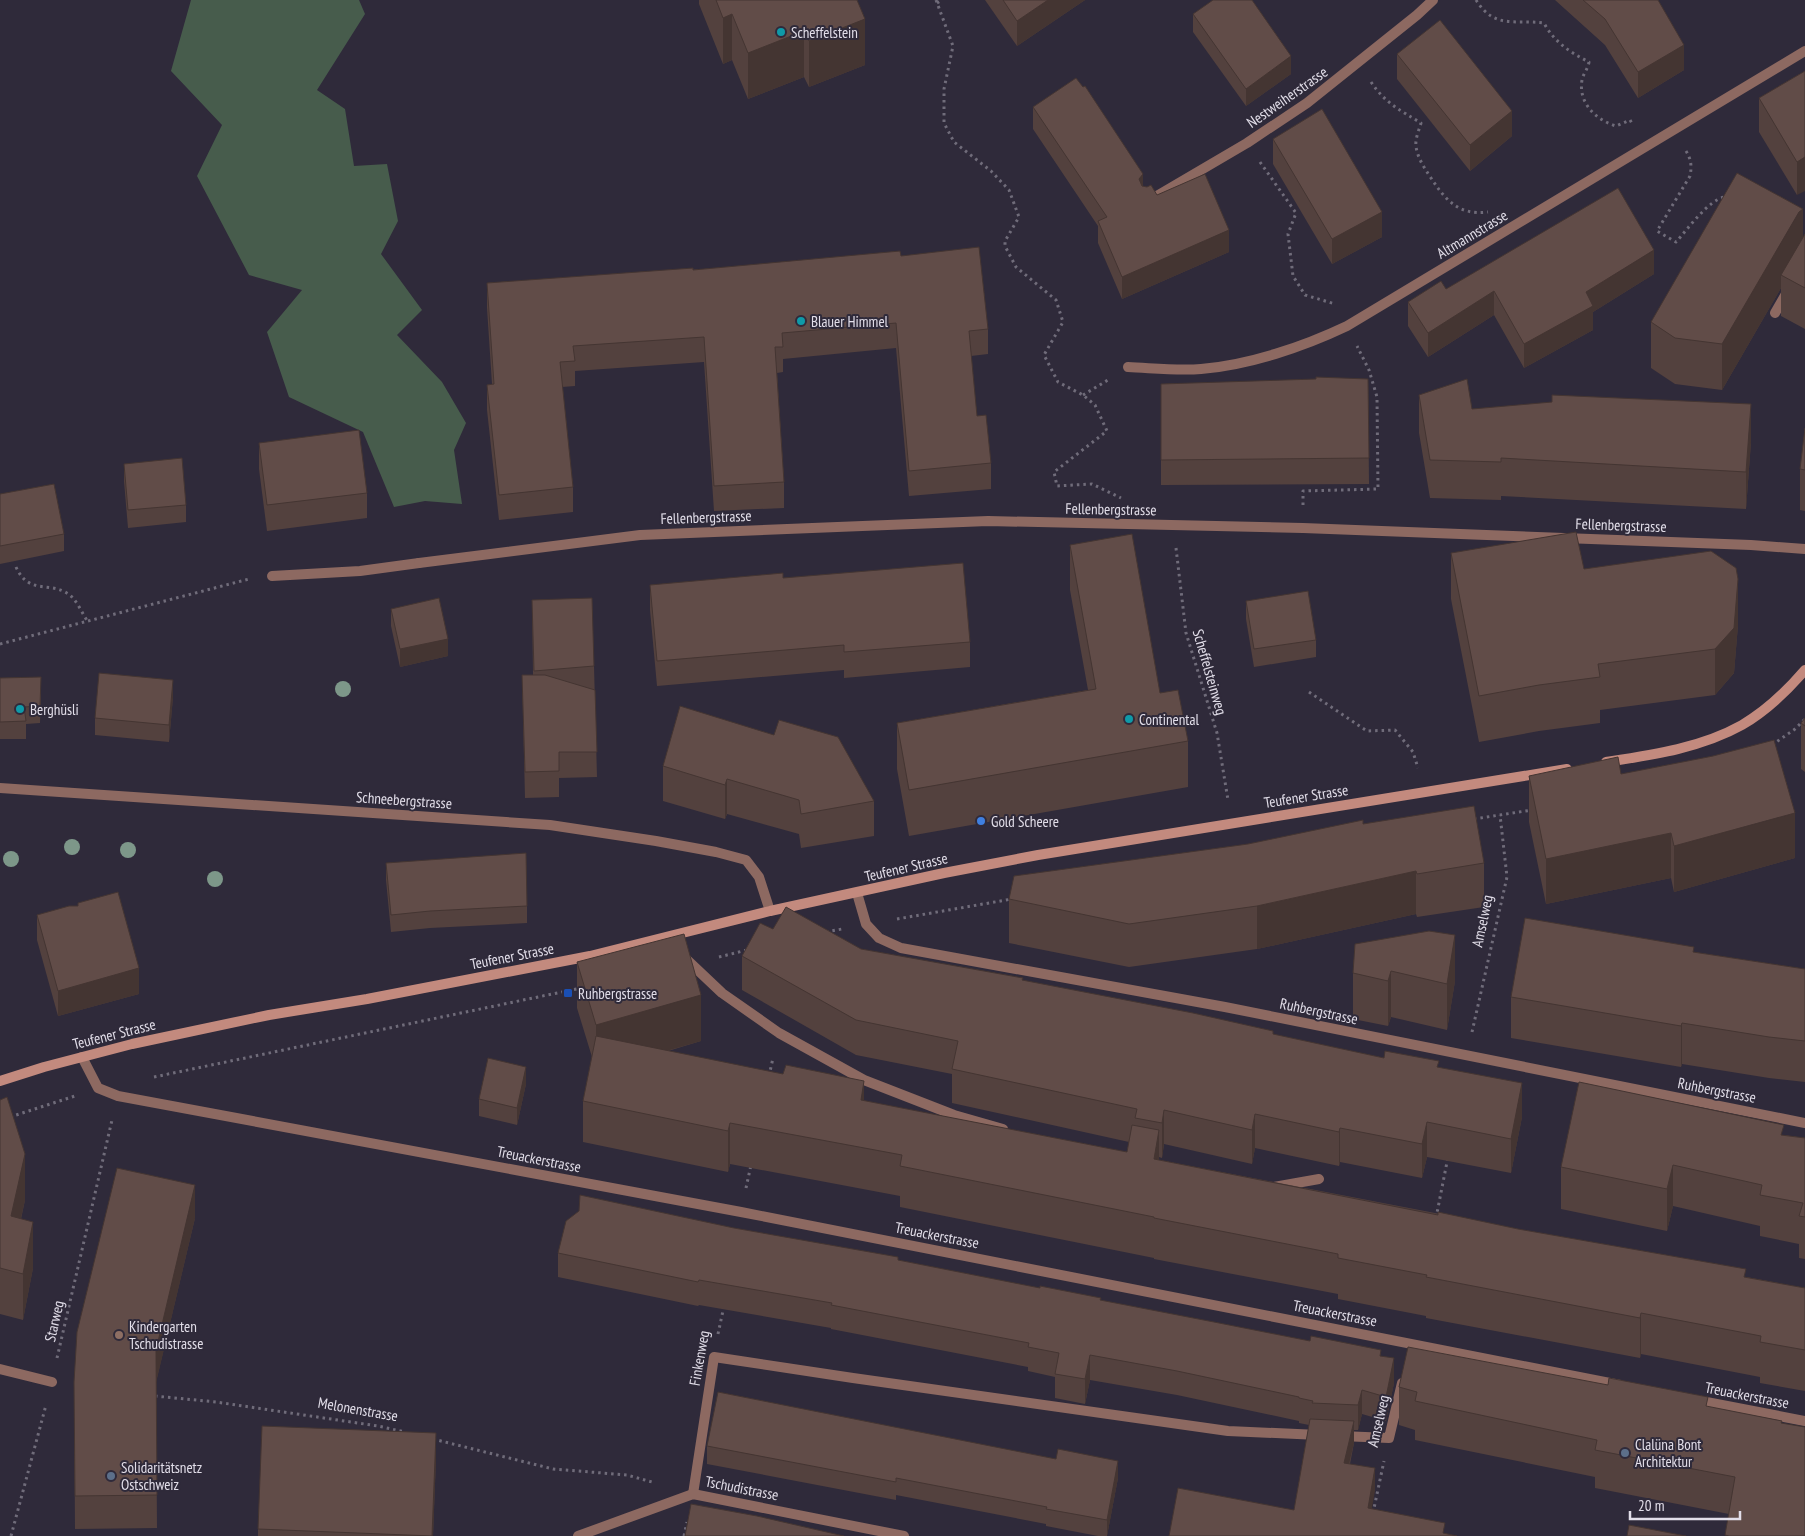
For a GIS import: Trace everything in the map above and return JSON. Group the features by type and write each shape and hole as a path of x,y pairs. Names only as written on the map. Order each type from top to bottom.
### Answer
{"main road":[{"path":"1593,764 1680,748 1720,736 1743,725 1772,704 1805,670"},
{"name":"Teufener Strasse","path":"0,1081 132,1044 269,1015 367,1000 545,965 673,944 770,912 944,873 1038,855 1573,768"}],"street":[{"name":"Nestweiherstrasse","path":"1146,202 1247,143 1307,103 1418,15 1433,0"},
{"name":"Altmannstrasse","path":"1128,367 1200,369 1242,363 1320,339 1347,326 1509,230 1805,51"},
{"path":"1775,313 1792,283"},
{"name":"Fellenbergstrasse","path":"272,576 360,570 640,535 988,521 1303,528 1751,545 1805,549"},
{"name":"Schneebergstrasse","path":"0,788 550,825 656,841 716,852 746,860 759,878 770,912"},
{"name":"Ruhbergstrasse","path":"857,893 866,924 880,938 901,948 1225,1007 1805,1123"},
{"path":"673,944 691,965 722,993 779,1032 864,1080 954,1116 1011,1131"},
{"name":"Treuackerstrasse","path":"82,1057 98,1088 118,1096 741,1212 1409,1348 1626,1386"},
{"path":"1265,1185 1275,1187 1319,1179"},
{"path":"714,1357 1228,1431 1389,1438"},
{"name":"Finkenweg","path":"693,1494 714,1357"},
{"path":"0,1369 52,1382"},
{"name":"Amselweg","path":"1389,1438 1404,1372"},
{"name":"Treuackerstrasse","path":"1683,1397 1805,1421"},
{"name":"Tschudistrasse","path":"578,1536 693,1494 904,1536"}],"path":[{"path":"942,0 937,1 953,46 944,89 944,123 954,142 991,171 1009,190 1018,217 1004,246 1016,267 1056,300 1063,322 1044,355 1058,382 1083,395 1095,405 1107,431 1054,472 1056,486 1092,484 1125,500"},
{"path":"1476,0 1482,8 1498,20 1544,23 1554,38 1573,54 1589,62 1582,79 1584,100 1588,107 1594,115 1608,124 1622,125 1630,120 1644,147"},
{"path":"1358,63 1378,92 1389,103 1421,123 1416,145 1419,157 1444,197 1456,207 1466,211 1496,211 1509,230"},
{"path":"1673,130 1690,156 1692,167 1690,176 1657,231 1676,242 1718,198 1732,196"},
{"path":"1247,143 1296,213 1288,234 1293,276 1305,295 1342,307"},
{"path":"1303,528 1303,491 1378,490 1377,398 1369,370 1356,345"},
{"path":"1083,395 1128,367"},
{"name":"Scheffelsteinweg","path":"1173,525 1186,633 1217,733 1227,795"},
{"path":"16,567 21,578 30,585 54,588 72,598 88,622"},
{"path":"0,644 242,580 272,576"},
{"path":"1308,692 1367,731 1395,730 1413,752 1418,768"},
{"name":"Amselweg","path":"1472,1032 1507,877 1500,815"},
{"path":"769,1080 779,1032"},
{"name":"Starweg","path":"11,1536 52,1382 112,1120"},
{"path":"1434,1226 1449,1150"},
{"path":"744,1193 752,1156"},
{"name":"Finkenweg","path":"714,1357 724,1302"},
{"name":"Melonenstrasse","path":"156,1396 216,1402 378,1426 406,1432"},
{"path":"424,1437 553,1469 627,1475"},
{"name":"Amselweg","path":"1372,1519 1389,1438"}],"green space":[{"path":"191,0 359,0 365,14 317,90 345,109 354,166 387,164 398,221 381,254 422,310 397,335 442,382 466,423 454,450 462,504 425,501 394,507 363,432 289,397 267,332 302,290 249,275 197,176 222,125 171,71"}],"building":[{"path":"716,0 857,0 865,19 809,41 804,31 748,53 732,14 723,18"},
{"path":"1003,0 1048,0 1017,21"},
{"path":"1213,0 1252,0 1291,56 1246,89 1193,14"},
{"path":"1583,0 1658,0 1684,45 1638,72 1605,19"},
{"path":"1440,20 1512,111 1470,145 1397,54"},
{"path":"1805,71 1805,157 1797,162 1759,98"},
{"path":"1076,78 1083,87 1085,86 1143,174 1139,179 1142,186 1147,187 1151,185 1157,195 1205,174 1229,230 1122,277 1098,221 1107,217 1033,107"},
{"path":"1322,109 1382,212 1332,239 1273,139"},
{"path":"1737,173 1803,209 1799,212 1722,344 1675,338 1651,322"},
{"path":"1618,188 1654,250 1586,292 1593,306 1524,344 1494,291 1428,333 1408,302 1441,281 1446,289"},
{"path":"1805,234 1805,288 1781,275"},
{"path":"979,247 988,329 969,331 977,416 986,415 991,463 909,471 896,323 782,333 783,347 775,347 784,482 714,486 704,337 573,346 575,361 560,362 573,487 499,495 487,385 494,384 487,283 693,268 693,270 900,251 901,256"},
{"path":"1316,377 1368,379 1369,458 1161,460 1161,384 1316,379"},
{"path":"1467,379 1472,409 1552,402 1552,395 1751,404 1746,472 1501,458 1501,462 1430,460 1419,395"},
{"path":"1805,428 1805,470 1800,469"},
{"path":"359,430 367,493 267,505 259,443"},
{"path":"182,458 186,505 128,510 124,464"},
{"path":"54,484 64,534 0,546 0,494"},
{"path":"1576,532 1584,569 1711,551 1736,568 1738,579 1734,628 1715,649 1598,664 1600,677 1539,685 1479,696 1451,553"},
{"path":"1132,534 1160,693 1178,690 1188,741 909,790 897,723 1096,689 1070,545"},
{"path":"963,563 970,642 844,652 844,645 657,661 650,585 783,573 783,578"},
{"path":"1308,591 1316,640 1254,649 1246,601"},
{"path":"439,598 448,639 400,649 391,609"},
{"path":"592,598 594,666 534,671 532,600"},
{"path":"99,673 173,680 169,725 95,718"},
{"path":"522,675 545,675 595,690 597,752 559,752 559,771 525,772"},
{"path":"41,677 40,706 24,707 26,721 0,722 0,678"},
{"path":"680,706 774,735 779,720 838,737 874,801 801,814 799,800 727,779 725,785 663,766"},
{"path":"1805,718 1805,726 1801,723"},
{"path":"1774,740 1795,813 1674,846 1671,833 1546,859 1529,776 1618,757 1621,774 1713,756"},
{"path":"1474,806 1484,863 1417,874 1416,871 1257,906 1129,924 1009,899 1014,876 1248,844 1363,820 1363,824"},
{"path":"526,853 527,906 391,915 386,863"},
{"path":"118,892 139,968 58,991 37,915 69,906 78,906 78,903"},
{"path":"786,907 861,949 1023,978 1022,980 1193,1013 1273,1031 1273,1034 1384,1058 1385,1051 1439,1061 1437,1067 1522,1083 1511,1139 1427,1122 1422,1144 1340,1128 1339,1132 1255,1114 1252,1130 1164,1110 1162,1123 1135,1118 1137,1109 952,1069 958,1041 856,1020 742,956 760,923 773,929"},
{"path":"1525,918 1694,947 1693,952 1805,969 1805,1041 1682,1023 1681,1026 1511,997"},
{"path":"1429,931 1455,935 1447,984 1391,971 1388,981 1353,973 1355,944"},
{"path":"684,934 701,995 596,1025 577,962"},
{"path":"596,1036 783,1074 786,1065 864,1081 861,1100 1127,1152 1132,1125 1159,1130 1154,1159 1438,1215 1438,1212 1518,1229 1746,1269 1744,1277 1805,1288 1805,1350 1760,1342 1761,1336 1641,1313 1640,1318 1426,1277 1427,1275 1338,1258 1338,1254 900,1166 902,1155 730,1123 728,1131 583,1101"},
{"path":"488,1058 526,1067 517,1108 479,1099"},
{"path":"1579,1082 1784,1125 1781,1135 1805,1138 1805,1217 1799,1216 1803,1203 1760,1195 1762,1185 1673,1165 1667,1189 1561,1167"},
{"path":"7,1097 25,1154 11,1216 33,1222 23,1274 0,1268 0,1100"},
{"path":"117,1168 195,1185 156,1350 157,1495 75,1496 74,1382 77,1332"},
{"path":"580,1195 734,1228 898,1257 898,1260 1040,1288 1040,1286 1101,1298 1100,1300 1310,1341 1311,1336 1381,1350 1380,1356 1394,1358 1386,1397 1362,1390 1358,1405 1312,1403 1313,1401 1299,1397 1090,1355 1085,1379 1055,1374 1059,1353 1028,1347 1029,1343 831,1305 832,1303 699,1280 698,1282 558,1253 566,1221 579,1211"},
{"path":"1408,1347 1608,1385 1609,1378 1708,1397 1706,1406 1805,1427 1805,1536 1725,1535 1735,1477 1595,1450 1597,1440 1415,1401 1417,1392 1399,1387"},
{"path":"718,1392 1056,1459 1058,1449 1118,1461 1107,1520 896,1478 896,1482 707,1446"},
{"path":"1310,1419 1354,1421 1344,1463 1375,1468 1368,1508 1445,1523 1443,1533 1457,1536 1169,1536 1178,1488 1294,1510"},
{"path":"262,1426 436,1433 432,1536 258,1529"},
{"path":"691,1504 757,1516 844,1536 685,1536"},
{"path":"1629,1525 1686,1536 1627,1536"}],"place":[{"name":"Scheffelstein","path":"781,32"},
{"name":"Blauer Himmel","path":"801,321"},
{"name":"Berghüsli","path":"20,709"},
{"name":"Continental","path":"1129,719"},
{"name":"Gold Scheere","path":"981,821"},
{"name":"Ruhbergstrasse","path":"568,993"},
{"name":"Kindergarten Tschudistrasse","path":"119,1335"},
{"name":"Clalüna Bont Architektur","path":"1625,1453"},
{"name":"Solidaritätsnetz Ostschweiz","path":"111,1476"}]}
